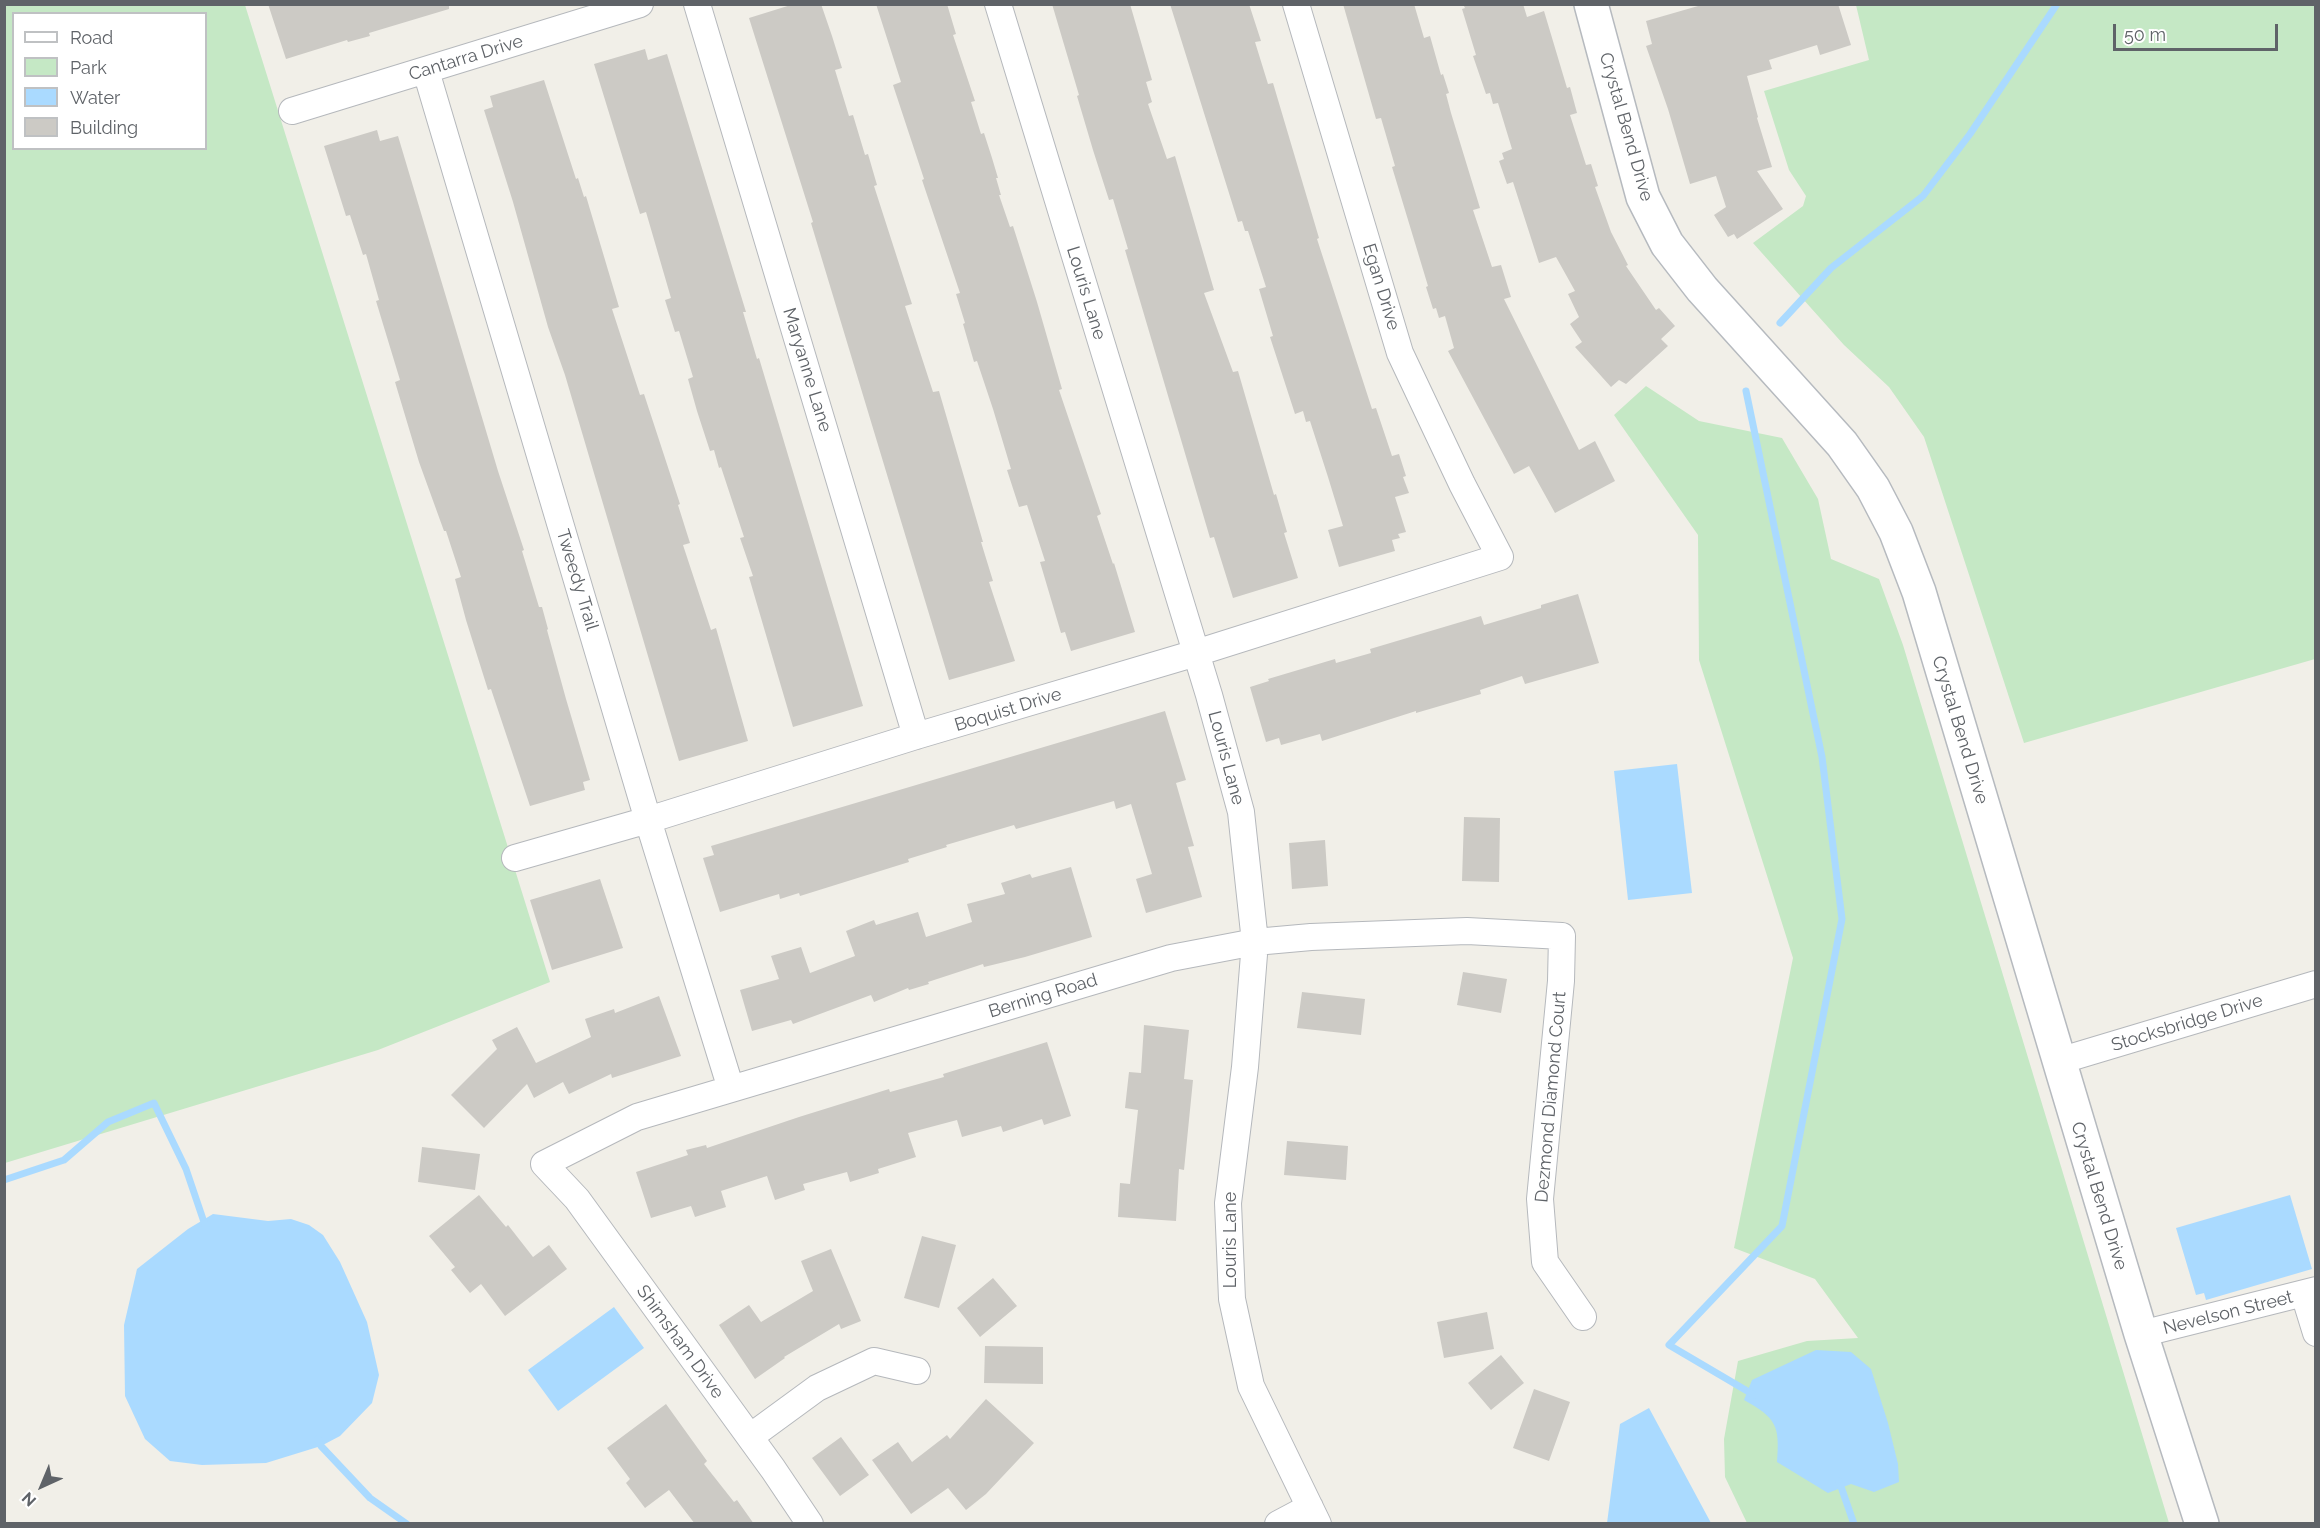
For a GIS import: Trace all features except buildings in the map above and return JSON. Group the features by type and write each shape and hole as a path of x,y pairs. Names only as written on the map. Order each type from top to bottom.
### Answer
{"street":[{"name":"Cantarra Drive","path":"292,111 640,4"},
{"name":"Maryanne Lane","path":"698,4 916,736"},
{"name":"Louris Lane","path":"998,4 1196,653 1241,812 1255,942 1245,1067 1228,1203 1232,1299 1251,1386 1314,1515"},
{"name":"Egan Drive","path":"1296,4 1400,353 1462,484 1500,557"},
{"name":"Crystal Bend Drive","path":"1591,4 1643,197 1667,244 1702,289 1842,444 1873,488 1896,532 1919,592 2141,1334 2202,1524"},
{"name":"Tweedy Trail","path":"426,70 648,820 731,1089"},
{"name":"Boquist Drive","path":"515,858 648,820 916,736 1196,653 1500,557"},
{"name":"Berning Road","path":"544,1164 637,1117 1171,958 1255,942 1311,937 1467,931 1562,937"},
{"name":"Dezmond Diamond Court","path":"1562,937 1561,981 1540,1199 1545,1262 1584,1317"},
{"name":"Stocksbridge Drive","path":"2059,1061 2316,984"},
{"name":"Shimsham Drive","path":"544,1164 577,1198 810,1524"},
{"path":"2310,1292 2316,1333"},
{"name":"Nevelson Street","path":"2141,1334 2310,1292"},
{"path":"750,1437 817,1388 874,1361 916,1371"},
{"path":"1278,1524 1314,1515"}],"green space":[{"path":"5,5 245,5 550,982 378,1050 5,1163"},
{"path":"1856,5 2315,5 2315,659 2024,743 1924,437 1889,387 1844,345 1753,243 1803,206 1806,196 1789,170 1764,91 1869,60"},
{"path":"1646,386 1699,421 1782,438 1818,499 1831,559 1879,579 1903,645 2169,1523 1747,1523 1725,1477 1724,1439 1738,1361 1807,1341 1858,1338 1815,1279 1734,1248 1793,958 1699,660 1698,535 1614,415"}],"water":[{"path":"1677,764 1692,893 1628,900 1614,771"},
{"path":"2290,1195 2312,1269 2206,1300 2204,1293 2196,1295 2176,1228"},
{"path":"213,1214 268,1221 291,1219 309,1225 323,1235 340,1262 367,1322 379,1375 372,1403 340,1436 321,1446 266,1463 202,1465 170,1461 145,1439 125,1396 124,1325 137,1269 188,1229"},
{"path":"614,1307 644,1348 558,1411 528,1370"},
{"path":"1816,1350 1851,1352 1871,1369 1888,1423 1898,1464 1899,1482 1874,1492 1851,1484 1828,1493 1777,1462 1778,1439 1774,1424 1763,1412 1744,1400 1752,1380"},
{"path":"1649,1408 1711,1523 1607,1523 1620,1424"}],"waterway":[{"path":"1780,323 1831,268 1923,196 1970,134 2057,4"},
{"path":"1746,391 1822,757 1842,919 1782,1226 1669,1345 1754,1395"},
{"path":"4,1180 64,1160 108,1122 154,1103 186,1169 206,1228"},
{"path":"318,1439 321,1446 370,1498 407,1524"},
{"path":"1839,1481 1854,1524"}]}
